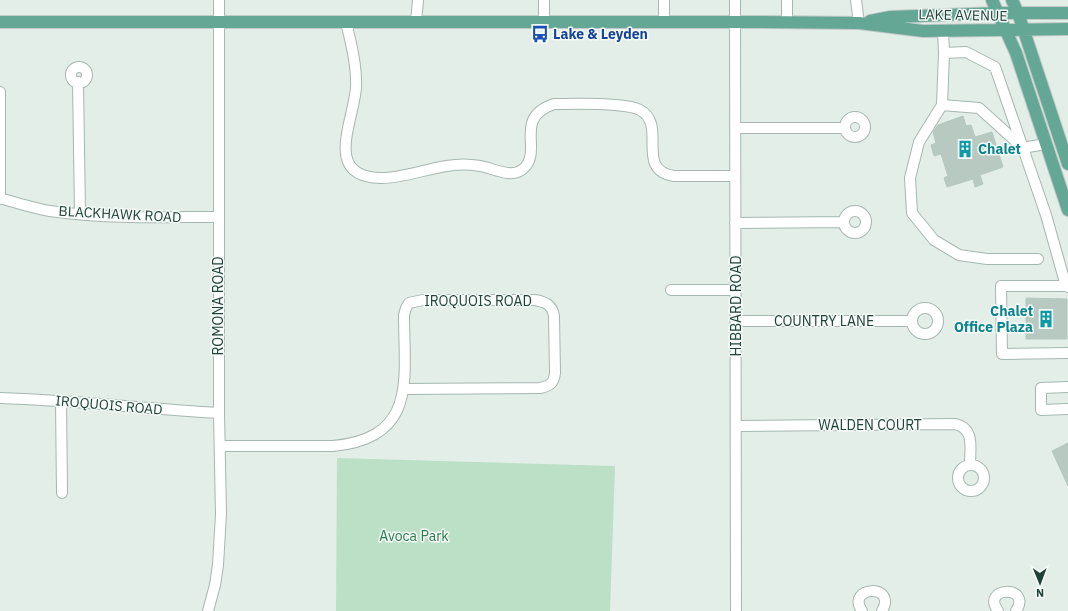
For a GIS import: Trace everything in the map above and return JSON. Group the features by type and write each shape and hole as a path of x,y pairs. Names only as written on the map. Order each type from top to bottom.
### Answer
{"main road":[{"path":"992,0 1016,53 1068,210"},
{"path":"1012,0 1018,13 1068,164"},
{"name":"LAKE AVENUE","path":"859,23 890,17 997,13 1068,13"},
{"name":"LAKE AVENUE","path":"0,22 735,22 859,23 923,30 1068,30"}],"street":[{"name":"ROMONA ROAD","path":"208,611 216,585 221,514 218,217 219,0"},
{"path":"416,22 418,0"},
{"path":"544,0 544,22"},
{"path":"664,0 664,22"},
{"name":"HIBBARD ROAD","path":"735,0 736,611"},
{"path":"787,0 787,23"},
{"path":"856,0 859,23"},
{"path":"346,22 354,60 356,88 347,137 346,156 348,164 352,169 359,173 370,177 393,177 433,168 467,165 481,166 506,173 515,173 523,169 528,163 530,156 531,127 533,118 545,107 554,104 615,105 640,110 647,116 651,123 653,158 655,166 660,171 667,175 674,176 735,176"},
{"path":"943,30 944,53 942,106 919,142 910,178 912,213 934,240 959,254 987,259 1038,259"},
{"path":"944,53 966,52 995,67 1046,215 1067,286 1001,286 1002,354 1068,353"},
{"path":"78,82 80,214"},
{"path":"0,92 0,199"},
{"path":"942,106 979,108 1022,148"},
{"path":"735,128 845,128"},
{"path":"1022,148 1046,144"},
{"name":"BLACKHAWK ROAD","path":"0,199 49,210 80,214 112,216 218,217"},
{"path":"735,223 844,222"},
{"path":"671,290 736,290"},
{"name":"IROQUOIS ROAD","path":"220,446 333,446 349,444 373,436 391,421 397,412 404,389 404,315 409,303 423,300 535,300 549,305 553,311 555,373 554,379 547,387 404,389"},
{"name":"COUNTRY LANE","path":"736,321 912,321"},
{"path":"1068,387 1041,388 1041,410 1068,409"},
{"name":"IROQUOIS ROAD","path":"0,398 219,413"},
{"path":"61,401 62,493"},
{"name":"WALDEN COURT","path":"736,426 955,424 965,428 970,436 970,464"},
{"path":"862,611 859,605 861,596 867,591 871,590 882,595 885,603 882,611"},
{"path":"998,611 995,605 996,597 1002,592 1007,591 1014,593 1018,600 1018,607 1016,611"}],"green space":[{"name":"Avoca Park","path":"337,458 615,466 610,611 336,611"}],"building":[{"name":"Chalet","path":"963,116 966,126 971,125 975,137 992,132 1003,167 980,175 983,184 975,187 973,179 947,187 944,178 948,176 941,154 934,156 931,145 936,143 933,132 938,125"},
{"name":"Chalet Office Plaza","path":"1026,298 1067,299 1067,339 1026,339"},
{"path":"1068,443 1068,486 1052,451"}],"place":[{"name":"Lake & Leyden","path":"540,34"},
{"name":"Chalet","path":"965,149"},
{"name":"Chalet Office Plaza","path":"1046,319"}]}
